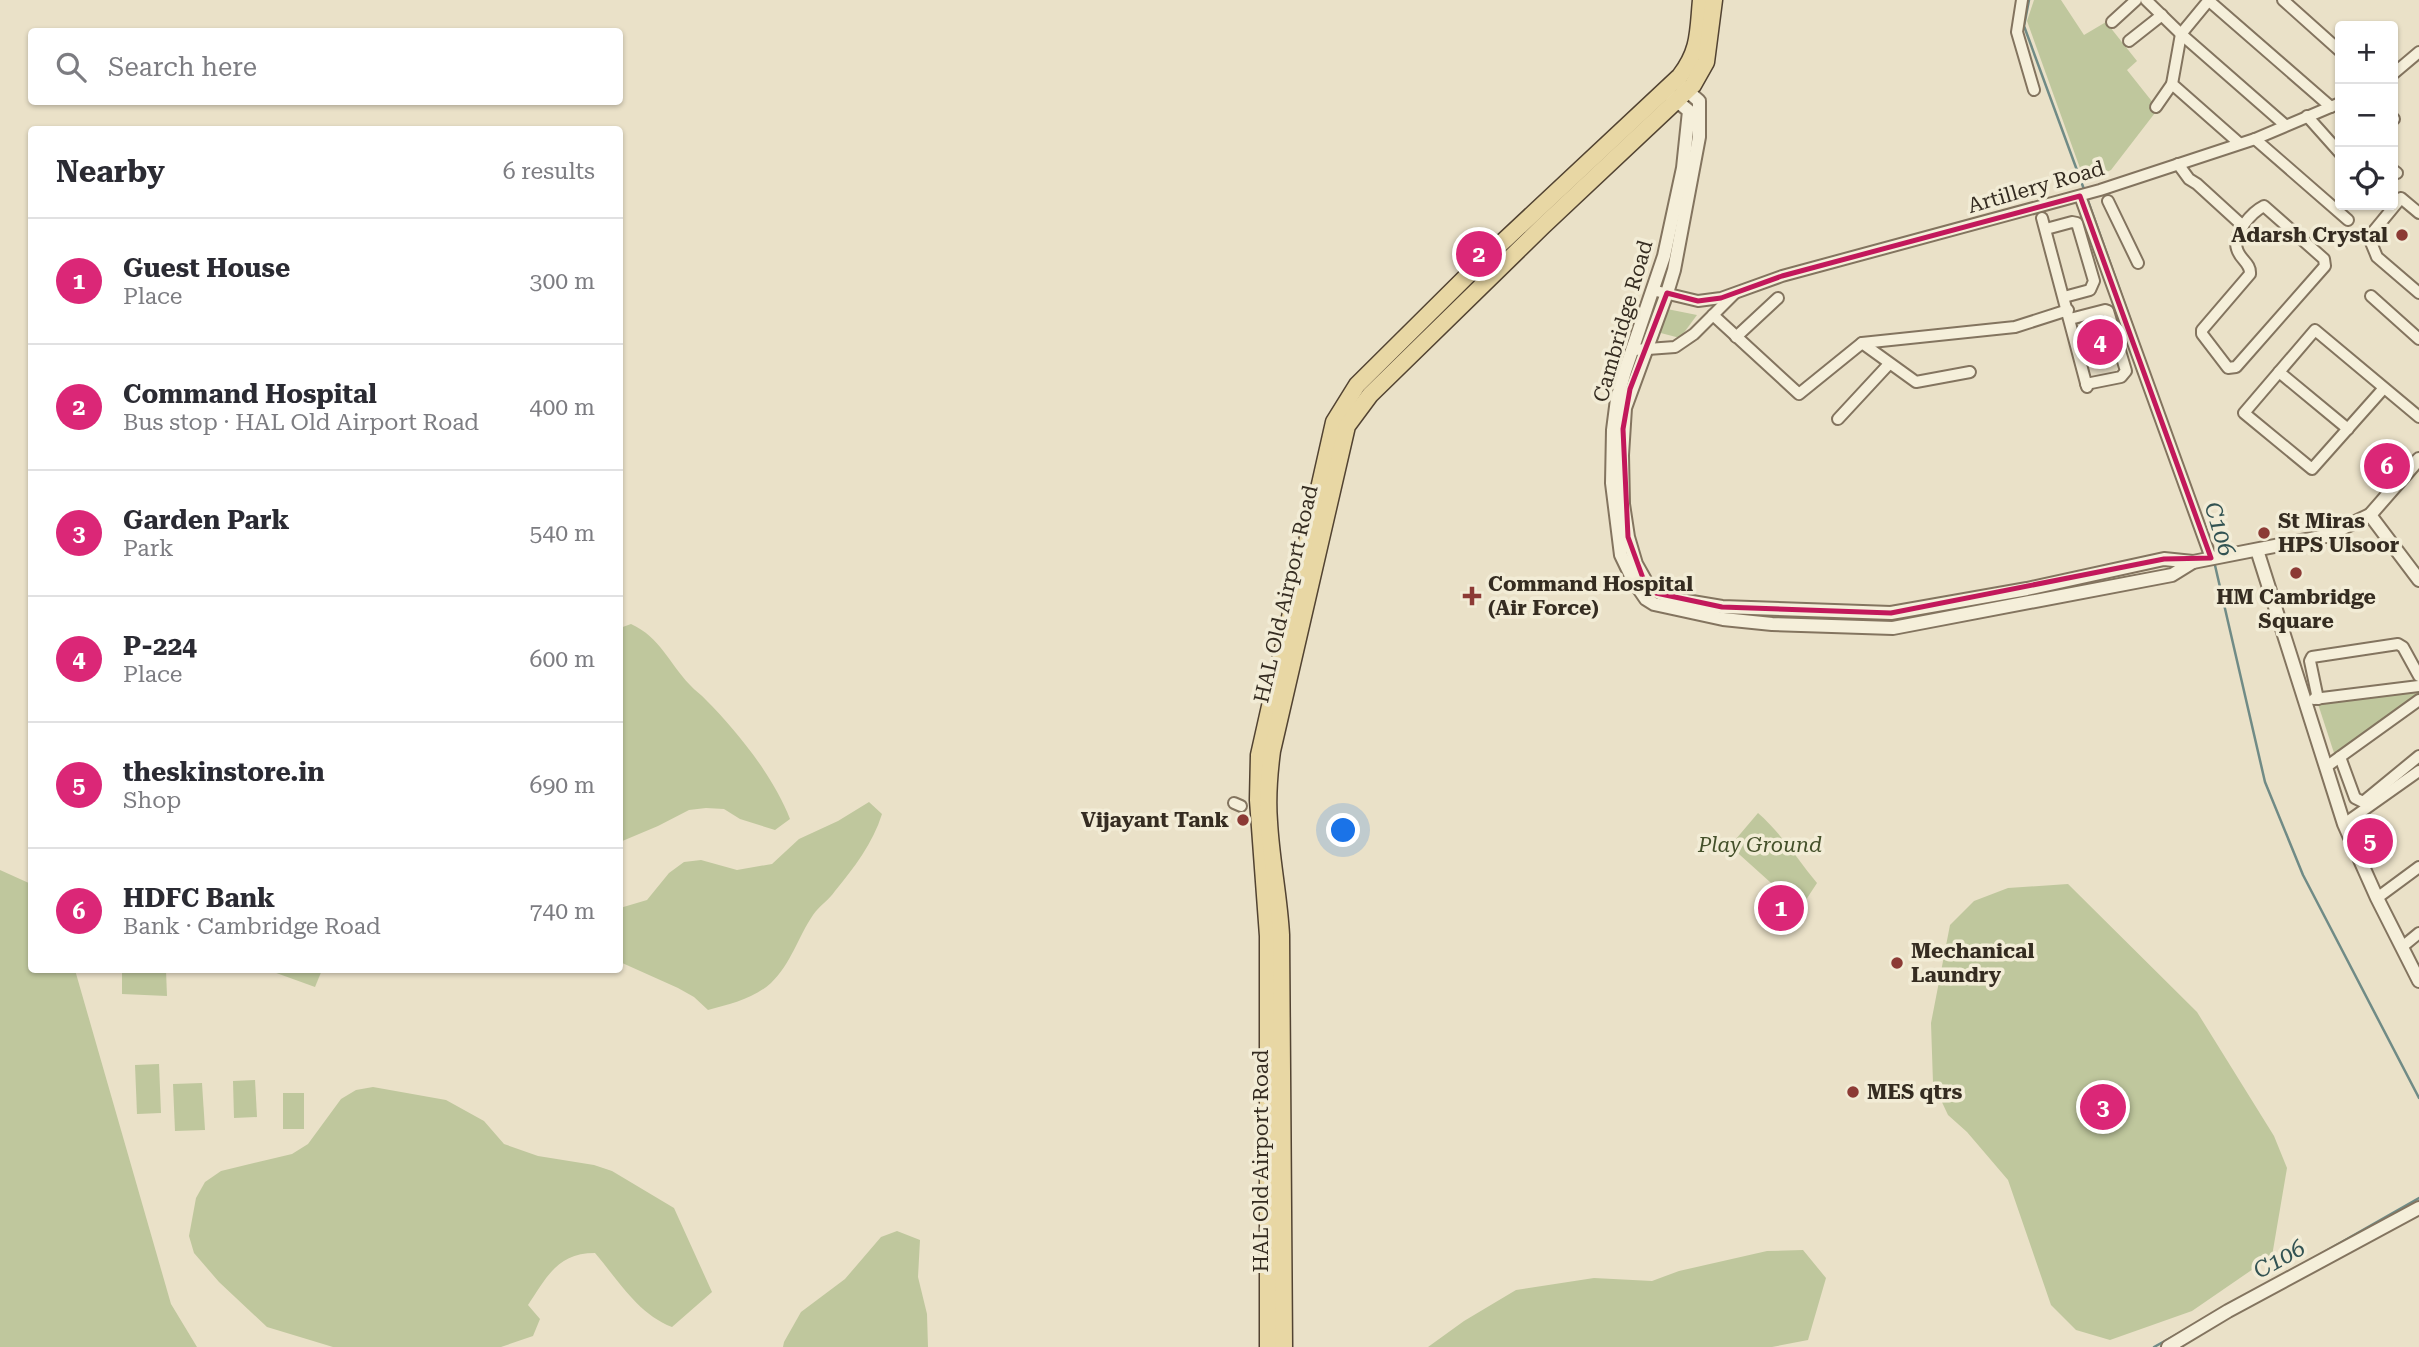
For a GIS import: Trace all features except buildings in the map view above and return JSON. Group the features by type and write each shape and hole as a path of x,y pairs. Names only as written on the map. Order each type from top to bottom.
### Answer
{"main road":[{"name":"HAL Old Airport Road","path":"1676,90 1692,60 1701,0"},
{"name":"HAL Old Airport Road","path":"1268,1347 1268,936 1258,800 1334,422 1357,385 1478,265 1706,62 1714,0"},
{"name":"HAL Old Airport Road","path":"1265,755 1281,935 1284,1347"}],"street":[{"path":"2022,0 2017,32 2034,90"},
{"path":"2112,22 2136,0"},
{"path":"2146,0 2285,125"},
{"path":"2156,107 2172,85 2181,34 2209,0 2335,106"},
{"path":"2283,0 2335,47"},
{"path":"2129,41 2162,15"},
{"path":"2398,70 2419,52"},
{"path":"2172,85 2239,144"},
{"name":"Cambridge Road","path":"1640,350 1652,290 1664,256 1683,168 1689,111 1676,90"},
{"name":"Cambridge Road","path":"1676,90 1699,101 1699,137 1667,293 1617,399 1613,429 1612,483 1621,555 1639,589 1646,599 1654,604 1723,620 1772,625 1893,628 2172,575 2193,562 2326,536 2370,515"},
{"name":"Artillery Road","path":"1652,290 1698,300 1721,298 1782,276 2080,196 2255,139 2335,107"},
{"path":"2307,117 2335,148"},
{"path":"2255,139 2348,220"},
{"path":"2181,163 2189,179 2244,226"},
{"path":"2080,196 2211,558"},
{"path":"2419,213 2401,198 2373,232 2370,240 2377,257 2419,293"},
{"path":"2108,201 2138,263"},
{"path":"2260,208 2267,208 2326,262 2232,369 2228,368 2202,334 2202,330 2251,271 2236,249 2237,239 2244,226 2260,208"},
{"path":"1713,316 1799,394 1862,343 2015,327 2069,314 2105,310 2111,315 2126,371 2122,377 2086,386 2069,314 2064,296 2044,223 2077,223 2094,281 2090,290 2064,296"},
{"name":"Artillery Road","path":"1640,350 1675,347 1694,334 1736,292"},
{"path":"2371,296 2419,339"},
{"path":"1736,337 1778,298"},
{"path":"2384,388 2312,469 2244,413 2315,330 2419,417"},
{"path":"1862,343 1916,382 1970,372"},
{"path":"1839,419 1889,364"},
{"path":"2279,372 2348,429"},
{"path":"2419,459 2370,515 2419,580"},
{"path":"2257,550 2344,824 2377,898 2419,981"},
{"path":"2318,699 2309,661 2312,657 2398,644 2403,647 2419,676"},
{"path":"2304,700 2419,686"},
{"path":"2326,767 2419,700"},
{"path":"2340,757 2355,798 2363,802 2419,756"},
{"path":"2344,824 2419,771"},
{"path":"2377,898 2419,867"},
{"path":"2402,947 2419,933"},
{"path":"2168,1347 2228,1311 2419,1208"}],"highlighted area":[{"path":"2080,196 2211,558 2164,559 1891,613 1722,607 1656,593 1644,581 1628,537 1623,429 1630,389 1667,293 1698,301 1721,298 1782,276"}],"green space":[{"path":"2034,0 2061,0 2084,35 2106,22 2137,61 2127,70 2158,109 2111,170 2085,182 2027,21"},
{"path":"1662,308 1697,315 1680,338 1653,331"},
{"path":"631,624 650,636 682,676 718,712 765,771 790,819 775,830 740,819 724,809 689,810 623,841 623,627"},
{"path":"2419,690 2419,693 2335,756 2318,704"},
{"path":"869,802 882,814 856,864 813,915 784,967 764,989 741,1000 708,1010 694,997 678,988 623,963 623,907 647,900 669,873 684,862 701,860 737,870 772,864 799,839 838,821"},
{"name":"Play Ground","path":"1758,813 1782,838 1817,883 1800,909 1730,846"},
{"path":"0,870 28,883 28,973 76,973 171,1304 197,1347 0,1347"},
{"path":"2068,884 2197,1012 2274,1136 2287,1168 2272,1256 2192,1311 2110,1340 2076,1330 2051,1305 2008,1180 1967,1132 1948,1115 1933,1083 1931,1023 1950,925 1974,901 2008,888"},
{"path":"122,973 166,973 167,996 122,994"},
{"path":"276,973 321,973 315,987"},
{"path":"159,1064 161,1113 137,1114 135,1065"},
{"path":"255,1080 257,1117 234,1118 233,1081"},
{"path":"202,1083 205,1130 175,1131 173,1084"},
{"path":"373,1087 446,1100 484,1121 504,1144 538,1156 594,1165 612,1171 674,1208 712,1292 672,1327 639,1305 595,1253 582,1254 571,1257 554,1268 528,1305 540,1319 533,1336 501,1347 333,1347 267,1327 219,1282 194,1253 189,1236 196,1198 205,1182 221,1171 292,1154 308,1144 341,1099 356,1090"},
{"path":"283,1093 304,1093 304,1129 283,1129"},
{"path":"897,1231 920,1240 918,1277 927,1314 928,1347 783,1347 801,1312 845,1279 881,1237"},
{"path":"1803,1250 1826,1278 1808,1340 1772,1347 1428,1347 1464,1321 1516,1290 1594,1278 1652,1281 1679,1271 1767,1251"}],"waterway":[{"name":"C106","path":"2029,0 2024,26 2085,192"},
{"name":"C106","path":"2087,198 2134,330"},
{"name":"C106","path":"2214,561 2265,782 2303,875 2419,1098"},
{"name":"C106","path":"2303,1264 2419,1198"},
{"name":"C106","path":"2154,1347 2181,1332"}],"place":[{"name":"Adarsh Crystal","path":"2402,235"},
{"name":"Command Hospital","path":"1479,254"},
{"name":"P-224","path":"2100,342"},
{"name":"HDFC Bank","path":"2387,466"},
{"name":"St Miras HPS Ulsoor","path":"2264,533"},
{"name":"HM Cambridge Square","path":"2296,573"},
{"name":"Command Hospital (Air Force)","path":"1472,596"},
{"name":"Vijayant Tank","path":"1243,820"},
{"name":"theskinstore.in","path":"2370,841"},
{"name":"Guest House","path":"1781,908"},
{"name":"Mechanical Laundry","path":"1897,963"},
{"name":"MES qtrs","path":"1853,1092"},
{"name":"Garden Park","path":"2103,1107"}]}
